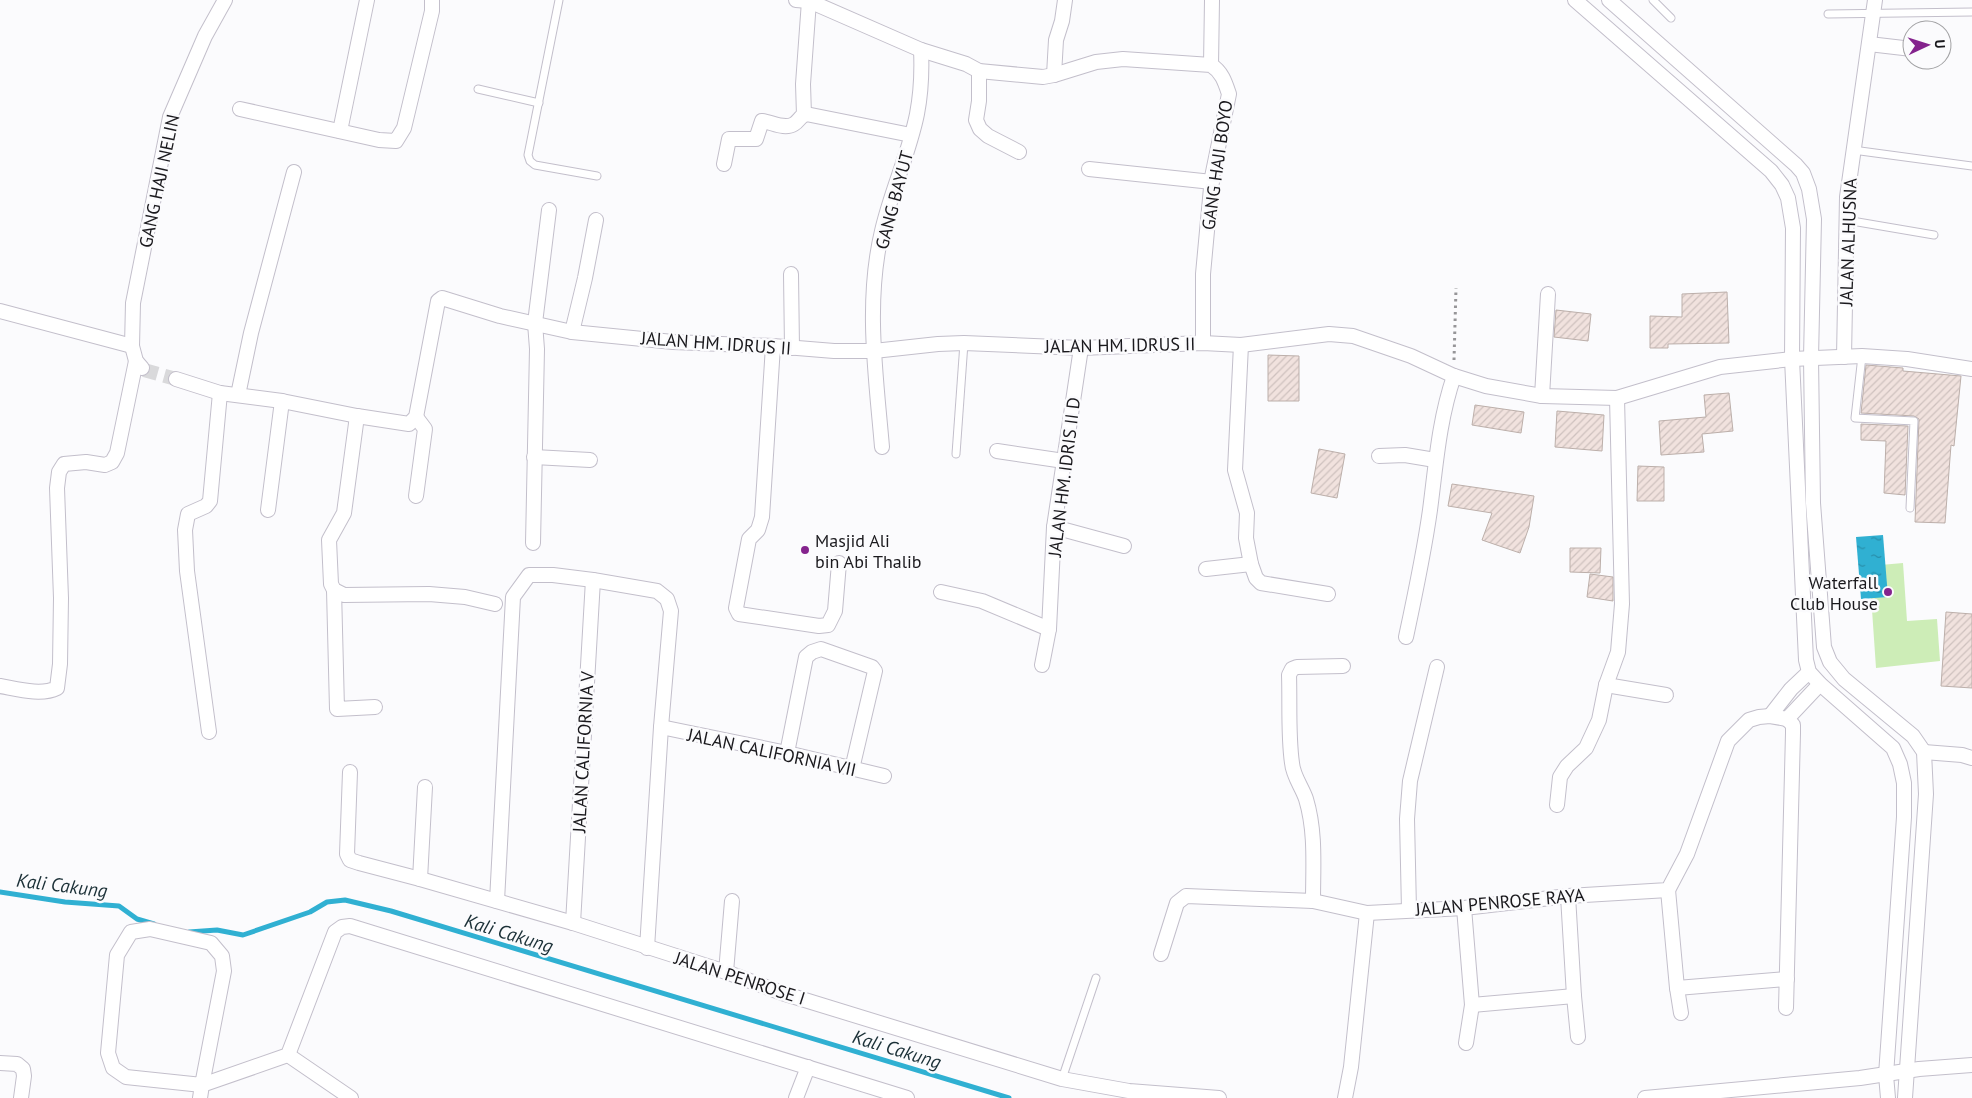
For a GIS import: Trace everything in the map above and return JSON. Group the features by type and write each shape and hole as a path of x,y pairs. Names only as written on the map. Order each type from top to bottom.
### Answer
{"street":[{"name":"GANG HAJI NELIN","path":"0,686 32,691 51,691 57,688 60,664 61,598 57,488 59,472 64,464 71,462 105,465 112,462 117,454 140,365 132,346 133,304 170,117 205,36 224,0"},
{"path":"340,132 367,0"},
{"path":"240,109 340,132 386,141 396,141 404,128 432,11 432,0"},
{"path":"1054,75 1056,40 1062,21 1065,0"},
{"path":"804,115 803,1 921,50 966,64 979,71 1023,76 1054,75 1108,60 1168,61 1211,65 1212,0"},
{"path":"1576,0 1771,171 1782,184 1788,198 1793,228 1792,358 1804,652 1809,672 1820,684 1893,748 1900,764 1904,783 1904,817 1886,1075 1888,1094"},
{"path":"1609,0 1796,165 1803,173 1809,189 1814,219 1811,358 1813,503 1824,648 1830,662 1844,679 1913,736 1924,752 1926,794 1905,1093"},
{"name":"JALAN ALHUSNA","path":"1844,357 1846,220 1853,150 1875,7"},
{"path":"1869,44 1902,48"},
{"name":"GANG BAYUT","path":"882,447 874,351 873,294 882,231 911,135 920,98 921,50"},
{"name":"GANG HAJI BOYO","path":"1203,343 1203,274 1212,182 1229,94 1219,70 1211,65"},
{"path":"979,71 979,101 976,120 980,129 988,136 1019,152"},
{"path":"804,115 911,135"},
{"path":"724,164 729,140 756,139 762,121 786,126 795,123 804,115"},
{"path":"1089,169 1212,182"},
{"path":"238,395 251,333 294,172"},
{"path":"532,542 537,349 535,323 549,210"},
{"path":"572,332 596,220"},
{"path":"791,274 792,348"},
{"path":"1542,396 1548,294"},
{"name":"JALAN HM. IDRUS II","path":"416,417 438,301 442,298 500,316 572,332 673,342 792,348 874,351 964,343 1081,348 1203,343 1241,345 1329,334 1352,336 1411,356 1454,376 1486,386 1542,396 1617,398 1720,367 1792,358 1844,357"},
{"path":"0,311 132,346"},
{"path":"1241,345 1235,470 1246,513 1246,538 1251,564 1256,578 1261,583 1328,594"},
{"path":"773,346 762,517 758,530 749,539 736,608 739,614 819,626 828,625 835,611 838,563"},
{"name":"JALAN HM. IDRIS II D","path":"1042,666 1049,629 1054,527 1081,348"},
{"path":"1844,357 1907,358 1972,369"},
{"path":"1406,637 1429,512 1444,403 1454,376"},
{"path":"176,379 220,393 282,401 357,416 409,424 416,417 424,429 416,496"},
{"path":"209,732 187,571 185,530 188,514 206,506 210,501 220,393"},
{"path":"1557,805 1560,777 1567,766 1586,748 1593,734 1599,720 1606,685 1618,652 1622,604 1617,398"},
{"path":"268,510 282,401"},
{"path":"357,416 344,513 329,540 331,584 334,590 337,709 375,707"},
{"path":"998,451 1064,461"},
{"path":"1380,456 1406,455 1435,460"},
{"path":"534,457 590,460"},
{"path":"1054,527 1124,546"},
{"path":"1206,569 1251,564"},
{"path":"497,901 513,597 529,575 592,580 657,591 667,599 671,611 661,727 647,948"},
{"name":"JALAN CALIFORNIA V","path":"573,924 592,580"},
{"path":"334,590 344,595 438,595 465,597 495,604"},
{"path":"941,592 982,601 1049,629"},
{"path":"787,753 806,657 812,652 821,649 872,667 875,671 852,769"},
{"path":"1313,901 1314,844 1312,828 1306,799 1292,766 1290,752 1290,675 1292,669 1297,667 1343,666"},
{"path":"1409,910 1406,819 1410,782 1437,667"},
{"path":"1770,716 1791,688 1809,672"},
{"path":"1787,719 1820,684"},
{"path":"1606,685 1666,695"},
{"path":"1681,1014 1668,890 1687,854 1728,741 1749,720 1770,716 1787,719 1793,725 1794,733 1786,1008"},
{"name":"JALAN CALIFORNIA VII","path":"661,727 787,753 884,776"},
{"path":"1924,752 1962,755 1972,758"},
{"name":"JALAN PENROSE I","path":"350,772 347,854 350,860 573,924 726,972 782,993 1062,1079 1129,1091 1219,1098"},
{"path":"420,879 425,787"},
{"name":"JALAN PENROSE RAYA","path":"1161,954 1176,903 1186,896 1313,901 1367,913 1464,908 1568,896 1668,890"},
{"path":"1568,896 1578,1037"},
{"path":"726,972 732,901"},
{"path":"1464,908 1472,1004 1466,1043"},
{"path":"1345,1098 1351,1067 1367,913"},
{"path":"201,1091 224,971 222,956 211,943 150,929 131,932 118,955 108,1053 113,1068 126,1077 201,1091 288,1055 335,932 342,927 350,926 907,1098"},
{"path":"1677,988 1787,980"},
{"path":"1472,1004 1574,996"},
{"path":"288,1055 351,1098"},
{"path":"0,1062 17,1064 23,1069 21,1098"},
{"path":"1645,1098 1972,1065"},
{"path":"796,1098 808,1066"}],"lane":[{"path":"559,0 528,155 530,161 535,165 597,176"},
{"path":"1653,0 1671,18"},
{"path":"1828,14 1875,7 1972,12"},
{"path":"478,89 539,103"},
{"path":"1853,150 1972,166"},
{"path":"1846,220 1934,235"},
{"path":"956,454 964,343"},
{"path":"1862,356 1855,418 1914,421 1910,508"},
{"path":"1062,1079 1096,978"}],"path":[{"path":"1454,376 1456,288"}],"green space":[{"name":"Waterfall Club House","path":"1903,563 1907,621 1937,619 1940,661 1876,668 1869,566"}],"water":[{"path":"1883,535 1888,597 1861,599 1856,537"}],"building":[{"path":"1727,292 1729,343 1668,344 1668,348 1650,348 1650,316 1682,317 1682,294"},
{"path":"1556,310 1591,314 1588,341 1554,337"},
{"path":"1268,355 1299,356 1299,401 1268,401"},
{"path":"1866,365 1903,368 1903,371 1961,376 1954,446 1951,445 1945,523 1915,522 1919,419 1914,416 1861,413"},
{"path":"1729,393 1733,431 1702,434 1704,452 1661,455 1659,421 1706,417 1704,395"},
{"path":"1475,405 1524,412 1521,433 1472,425"},
{"path":"1557,411 1604,415 1602,451 1555,447"},
{"path":"1861,424 1908,426 1905,495 1884,493 1886,441 1861,440"},
{"path":"1319,449 1345,454 1337,498 1311,493"},
{"path":"1638,466 1664,467 1664,501 1637,501"},
{"path":"1452,484 1534,496 1529,527 1520,553 1482,540 1492,513 1448,506"},
{"path":"1570,548 1601,548 1600,573 1570,572"},
{"path":"1590,574 1613,577 1613,601 1587,597"},
{"path":"1946,612 1972,614 1972,688 1941,686"}],"waterway":[{"name":"Kali Cakung","path":"0,892 65,902 119,906 137,919 154,924"},
{"name":"Kali Cakung","path":"189,932 217,930 243,935 310,912 327,902 345,900 391,911 1009,1098"}],"tunnel":[{"path":"144,370 176,379"}],"place":[{"name":"Masjid Ali bin Abi Thalib","path":"805,550"},
{"name":"Waterfall Club House","path":"1888,592"}]}
